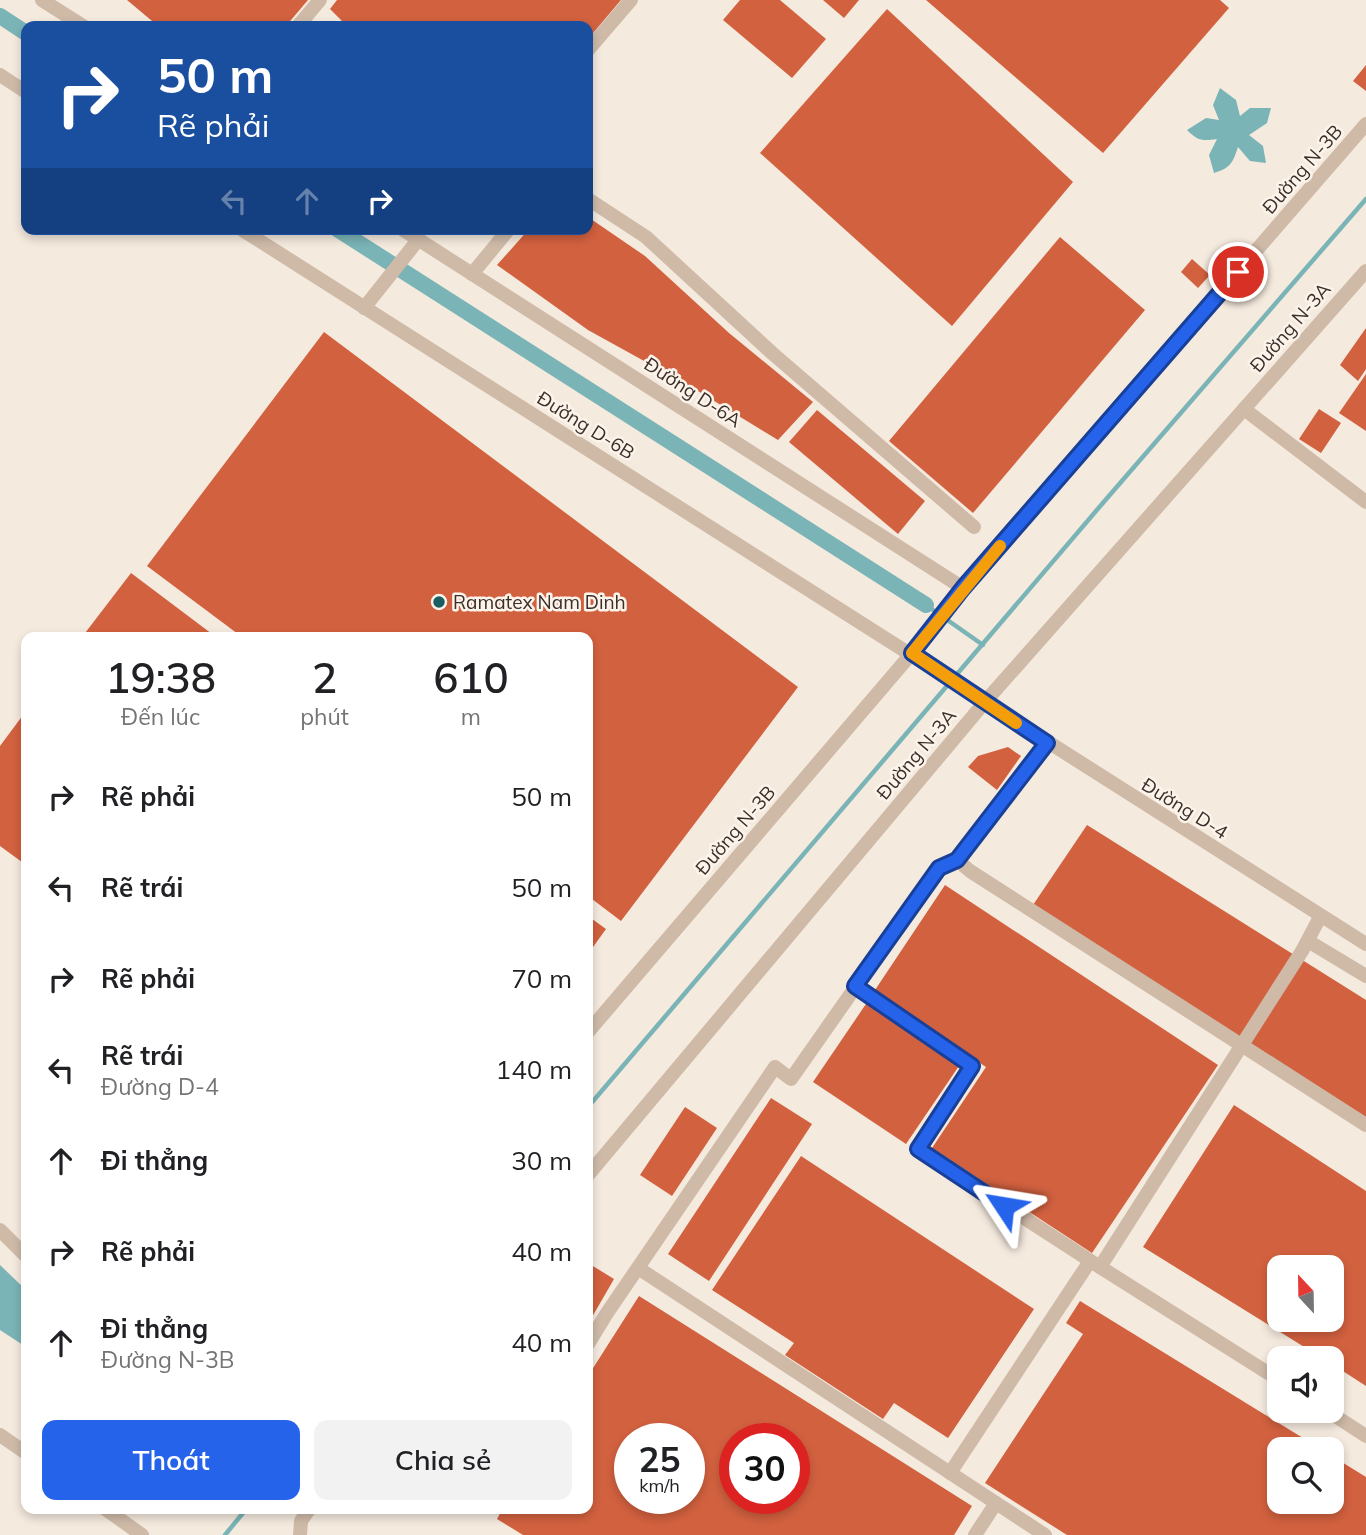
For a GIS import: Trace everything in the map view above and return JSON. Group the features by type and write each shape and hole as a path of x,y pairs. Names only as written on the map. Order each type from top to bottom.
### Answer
{"street":[{"path":"41,0 75,21"},
{"path":"302,21 320,0"},
{"path":"593,45 631,0"},
{"path":"0,75 21,89"},
{"name":"Đường N-3B","path":"593,1026 912,653 963,588 1366,124"},
{"path":"593,202 646,237 772,354 974,527"},
{"name":"Đường D-6B","path":"250,235 938,672"},
{"name":"Đường D-6A","path":"411,235 963,588"},
{"path":"472,274 504,235"},
{"path":"364,308 418,240"},
{"name":"Đường N-3A","path":"593,1169 984,703 1366,271"},
{"path":"1244,409 1366,502"},
{"name":"Đường D-4","path":"938,672 1366,944"},
{"path":"593,1336 775,1067 791,1079 939,868 957,860 1047,743"},
{"path":"957,860 1003,893 1366,1125"},
{"path":"950,1473 1095,1264 1241,1046 1308,941 1320,917"},
{"path":"1308,941 1366,976"},
{"path":"855,986 972,1066 918,1149 1267,1372"},
{"path":"0,1230 21,1251"},
{"path":"638,1268 1045,1535"},
{"path":"1344,1422 1366,1436"},
{"path":"0,1435 21,1450"},
{"path":"975,1535 996,1503"},
{"path":"112,1514 142,1535"},
{"path":"300,1535 301,1521 306,1514"}],"water":[{"path":"1220,88 1236,100 1240,116 1250,108 1271,108 1267,123 1249,135 1263,146 1266,163 1250,161 1238,147 1230,164 1214,173 1209,155 1217,139 1201,139 1187,130 1206,118 1219,120 1213,105"},
{"path":"0,1265 21,1285 21,1344 0,1330"}],"building":[{"path":"127,0 308,0 290,21 152,21"},
{"path":"337,0 621,0 593,33 593,21 342,21 330,9"},
{"path":"740,0 780,0 826,39 792,78 723,20"},
{"path":"823,0 859,0 844,18"},
{"path":"926,0 1220,0 1229,8 1103,153"},
{"path":"887,9 1073,182 952,326 760,153"},
{"path":"1366,65 1366,91 1353,81"},
{"path":"593,220 645,256 729,333 813,402 778,440 693,388 588,330 497,265 524,235 593,235"},
{"path":"1060,237 1145,310 973,513 889,441"},
{"path":"1192,259 1210,275 1198,288 1181,272"},
{"path":"1366,328 1366,369 1358,381 1340,365"},
{"name":"Ramatex Nam Dinh","path":"324,332 798,687 621,921 593,900 593,632 235,632 147,566"},
{"path":"1366,374 1366,431 1339,413"},
{"path":"1319,409 1341,423 1321,453 1299,439"},
{"path":"817,410 925,501 898,534 789,442"},
{"path":"131,573 209,632 86,632"},
{"path":"21,718 21,861 0,846 0,746"},
{"path":"1008,747 1021,756 997,790 968,767 978,756"},
{"path":"1087,825 1366,1000 1366,1117 1033,905"},
{"path":"945,885 1218,1065 1092,1253 932,1148 986,1067 873,993"},
{"path":"593,920 606,929 593,947"},
{"path":"868,1001 961,1063 906,1144 813,1082"},
{"path":"771,1098 812,1124 709,1281 668,1254"},
{"path":"1234,1105 1366,1191 1366,1386 1344,1372 1344,1346 1303,1346 1280,1332 1344,1332 1344,1255 1267,1255 1267,1324 1143,1247"},
{"path":"685,1107 717,1128 672,1196 640,1175"},
{"path":"801,1156 1034,1309 948,1438 894,1403 883,1419 785,1355 794,1343 712,1290"},
{"path":"593,1266 614,1279 593,1315"},
{"path":"639,1296 972,1506 954,1535 523,1535 497,1519 500,1514 593,1514 593,1368"},
{"path":"1080,1301 1267,1416 1267,1423 1279,1423 1301,1437 1267,1437 1267,1514 1344,1514 1344,1463 1366,1477 1366,1535 1067,1535 985,1483 1083,1334 1066,1323"}],"waterway":[{"path":"0,16 21,30"},
{"path":"593,1101 1366,199"},
{"path":"346,235 926,605"},
{"path":"926,605 983,645"},
{"path":"225,1535 242,1514"}],"slow traffic":[{"path":"1000,546 912,653 1016,723"}],"place":[{"name":"Ramatex Nam Dinh","path":"439,602"}],"route":[{"path":"1004,1206 918,1149 972,1066 855,986 939,868 957,860 1047,743 912,653 963,588 1238,272"}]}
